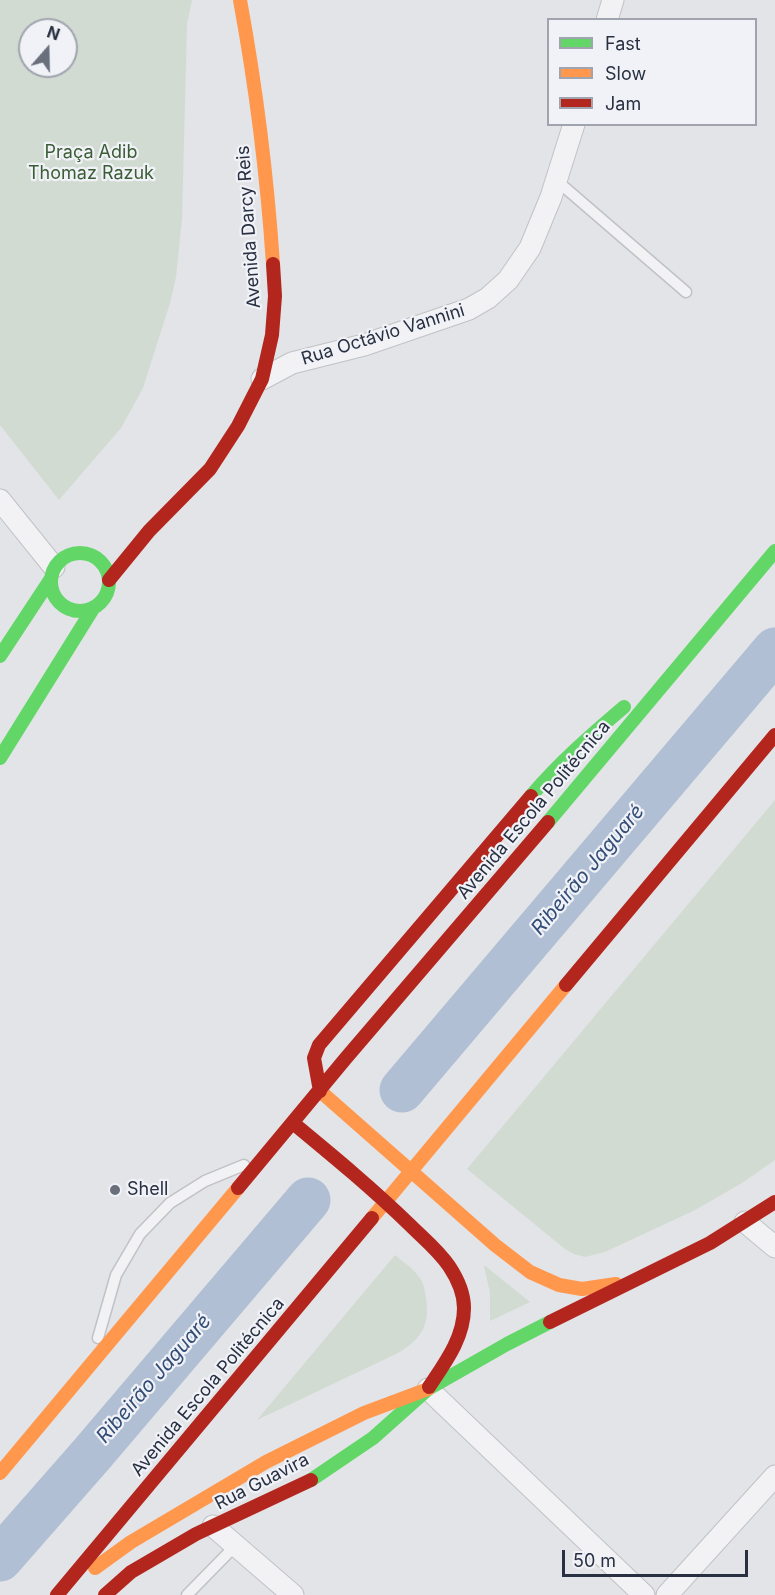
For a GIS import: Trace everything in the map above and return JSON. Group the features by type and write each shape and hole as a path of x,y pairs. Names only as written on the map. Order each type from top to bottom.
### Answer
{"main road":[{"name":"Avenida Darcy Reis","path":"109,580 149,531 210,469 238,426 262,379 272,335 275,296 269,201 252,64 240,0"},
{"name":"Avenida Escola Politécnica","path":"0,1473 346,1058 775,551"},
{"path":"0,656 59,561 74,553 97,558 107,572 109,580 105,596 94,607 0,758"},
{"path":"52,574 54,595 64,606 79,611 94,607"},
{"path":"634,1281 582,1289 559,1285 530,1272 495,1245 320,1091 314,1058 319,1045 333,1028 549,775 585,740 696,646"},
{"name":"Avenida Escola Politécnica","path":"58,1594 775,735"},
{"path":"293,1123 386,1201 444,1258 459,1284 464,1307 456,1343 428,1389"},
{"path":"58,1594 131,1542 266,1462 364,1413 428,1389 507,1344 710,1243 775,1202"},
{"name":"Rua Guavira","path":"105,1595 131,1572 196,1534 307,1482 373,1438 428,1389"}],"street":[{"path":"608,18 613,0"},
{"name":"Rua Octávio Vannini","path":"262,379 292,363 364,345 469,309 488,298 508,280 530,248 551,197 572,126"},
{"path":"0,500 52,574"},
{"path":"745,1222 775,1247"},
{"path":"428,1389 644,1595"},
{"path":"667,1595 775,1476"},
{"path":"213,1526 293,1595"}],"lane":[{"path":"556,180 686,292"},
{"path":"91,1364 116,1275 140,1234 170,1203 187,1192 205,1181 264,1157"},
{"path":"187,1595 236,1545"}],"green space":[{"name":"Praça Adib Thomaz Razuk","path":"0,0 192,0 187,24 182,219 176,277 170,303 143,388 121,428 59,500 0,425"},
{"path":"775,800 775,1160 742,1183 695,1210 605,1252 585,1257 574,1254 467,1169"},
{"path":"395,1255 417,1274 424,1287 427,1317 418,1337 398,1353 257,1420"},
{"path":"484,1265 530,1302 490,1321 490,1293"}],"waterway":[{"name":"Ribeirão Jaguaré","path":"402,1090 775,650"},
{"name":"Ribeirão Jaguaré","path":"0,1559 308,1200"}],"traffic: fast":[{"path":"548,822 775,551"},
{"path":"80,553 91,555 101,561 107,571 109,582 107,593 101,603 91,609 80,611 69,609 59,603 53,593 51,582 53,571 59,561 69,555 80,553"},
{"path":"0,656 50,580"},
{"path":"0,758 94,607"},
{"path":"531,796 564,761 624,707"},
{"path":"311,1480 373,1438 428,1389 550,1322"}],"traffic: slow":[{"path":"240,0 260,131 273,264"},
{"path":"372,1218 566,985"},
{"path":"320,1091 495,1245 530,1272 559,1285 582,1289 616,1284"},
{"path":"0,1473 238,1188"},
{"path":"95,1568 131,1542 266,1462 364,1413 428,1389"}],"traffic: jam":[{"path":"109,580 149,531 210,469 238,426 262,379 272,335 275,296 273,264"},
{"path":"566,985 775,735"},
{"path":"320,1091 314,1058 319,1045 531,796"},
{"path":"238,1188 548,822"},
{"path":"293,1123 397,1212 431,1245 455,1276 464,1302 461,1330 452,1350 429,1387"},
{"path":"550,1322 710,1243 775,1202"},
{"path":"57,1595 372,1218"},
{"path":"105,1595 131,1572 196,1534 311,1480"}],"place":[{"name":"Shell","path":"115,1190"}]}
